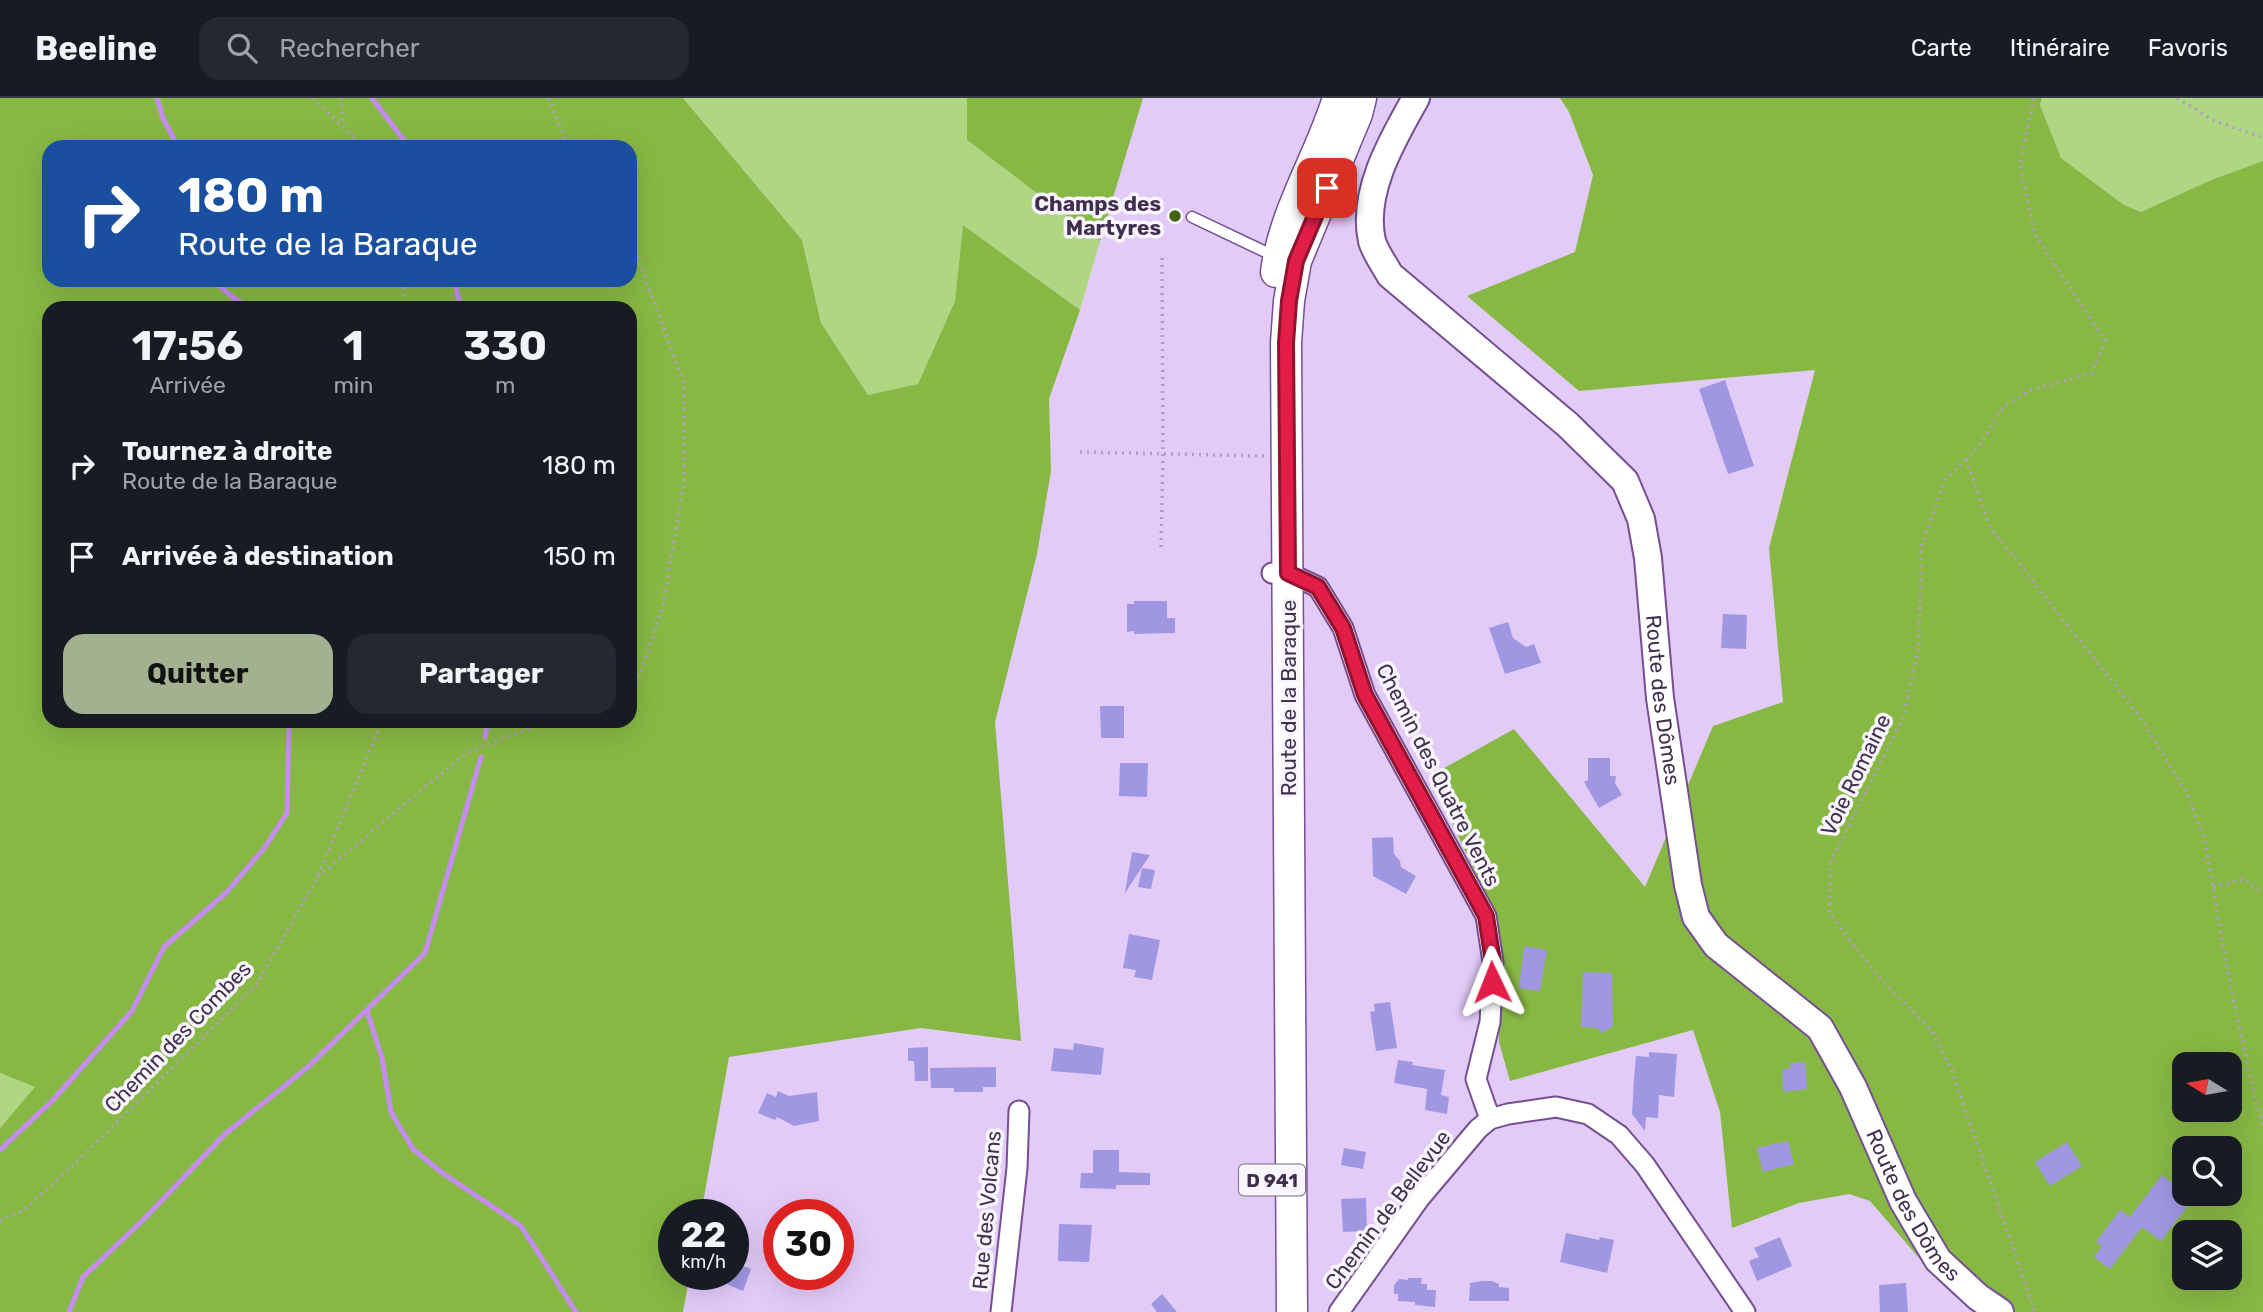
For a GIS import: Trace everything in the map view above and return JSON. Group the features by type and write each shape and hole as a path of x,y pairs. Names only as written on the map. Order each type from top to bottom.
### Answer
{"main road":[{"name":"Route de la Baraque","path":"1292,1312 1280,573 1272,457 1272,308 1278,258 1290,217 1338,98"},
{"name":"Route de la Baraque","path":"1271,1312 1280,573 1289,301 1296,261 1357,114 1361,98"}],"street":[{"name":"Route des Dômes","path":"1416,98 1396,134 1379,175 1368,214 1373,244 1390,275 1568,425 1625,481 1641,519 1648,558 1660,698 1688,885 1696,917 1716,944 1820,1028 1853,1087 1903,1202 1938,1260 1978,1297 2000,1312"},
{"name":"Chemin des Quatre Vents","path":"1280,573 1318,587 1343,628 1365,695 1486,916 1493,962 1490,1022 1476,1079 1490,1119"},
{"path":"1490,1119 1521,1111 1556,1107 1588,1114 1619,1135 1645,1165 1745,1312"},
{"name":"Rue des Volcans","path":"1001,1312 1017,1168 1019,1111"},
{"name":"Chemin de Bellevue","path":"1339,1312 1419,1199 1478,1129 1490,1119"}],"lane":[{"path":"1192,218 1278,258"}],"path":[{"path":"312,98 358,140"},
{"path":"341,98 343,126"},
{"path":"548,98 566,140"},
{"name":"Voie Romaine","path":"2034,98 2020,163 2034,233 2105,340 2092,373 2031,390 2004,406 1980,445 1945,480 1921,548 1919,646 1903,718 1831,861 1829,912 1875,973 1932,1031 1952,1071 2035,1312"},
{"path":"2177,98 2213,120 2263,138"},
{"path":"637,256 684,384 684,482 663,606 637,682"},
{"path":"1160,547 1163,454 1161,257"},
{"path":"1080,452 1272,457"},
{"path":"1966,459 1990,527 2140,717 2188,795 2205,841 2227,969 2263,1124"},
{"name":"Chemin des Combes","path":"0,1221 24,1210 75,1163 257,984 317,878 379,728"},
{"path":"317,878 466,754 530,728"},
{"path":"2213,887 2244,879 2263,893"}],"green space":[{"path":"0,98 683,98 802,240 821,323 868,395 918,384 955,301 963,225 1080,310 1049,399 1051,471 1037,554 995,722 1021,1041 921,1028 729,1057 704,1199 658,1199 658,1290 687,1290 683,1312 0,1312 0,1128 35,1087 0,1073"},
{"path":"683,98 967,98 967,140 1100,241 1080,310 963,225 955,301 918,384 868,395 821,323 802,240"},
{"path":"967,98 1143,98 1100,241 967,140"},
{"path":"1560,98 2042,98 2040,105 2061,158 2124,205 2141,212 2211,180 2263,161 2263,1312 1981,1312 1932,1273 1870,1201 1849,1194 1799,1203 1732,1228 1720,1112 1693,1030 1510,1081 1499,1042 1498,921 1430,776 1514,729 1645,887 1713,726 1783,702 1769,548 1815,370 1579,391 1467,296 1575,252 1593,175 1569,112"},
{"path":"2042,98 2263,98 2263,161 2211,180 2141,212 2124,205 2061,158 2040,105"},
{"path":"0,1073 36,1087 0,1128"}],"building":[{"path":"1725,380 1754,466 1728,474 1699,389"},
{"path":"1134,601 1167,601 1167,618 1175,618 1175,633 1127,632 1127,604 1134,604"},
{"path":"1723,614 1747,615 1746,649 1721,648"},
{"path":"1508,622 1513,638 1526,647 1534,644 1541,663 1505,674 1489,628"},
{"path":"1100,706 1124,706 1124,738 1101,738"},
{"path":"1588,758 1610,758 1610,776 1616,776 1615,783 1622,795 1599,808 1584,782 1588,780"},
{"path":"1120,763 1148,763 1147,797 1119,796"},
{"path":"1393,837 1394,854 1401,867 1416,876 1406,894 1373,876 1372,838"},
{"path":"1132,852 1150,855 1125,893 1125,892"},
{"path":"1142,868 1155,870 1151,889 1138,887"},
{"path":"1129,934 1160,940 1152,980 1134,977 1136,970 1123,968"},
{"path":"1524,946 1547,950 1540,991 1519,988"},
{"path":"1583,972 1612,973 1613,1026 1602,1033 1597,1028 1581,1027"},
{"path":"1390,1002 1397,1048 1376,1051 1370,1012 1375,1011 1374,1004"},
{"path":"1074,1043 1104,1048 1101,1075 1051,1071 1054,1048 1073,1050"},
{"path":"928,1047 928,1081 915,1081 914,1061 908,1061 908,1048"},
{"path":"1649,1052 1677,1054 1674,1097 1659,1095 1658,1118 1646,1117 1645,1131 1632,1114 1636,1056 1649,1057"},
{"path":"1398,1060 1445,1070 1441,1095 1449,1097 1447,1114 1425,1110 1427,1089 1394,1083"},
{"path":"1805,1062 1807,1089 1783,1092 1782,1070 1790,1068 1790,1063"},
{"path":"996,1067 996,1087 983,1087 983,1092 954,1092 954,1088 931,1088 930,1068"},
{"path":"778,1091 789,1096 817,1092 819,1121 794,1126 777,1117 775,1120 758,1113 767,1093 776,1097"},
{"path":"1788,1141 1794,1164 1763,1172 1757,1148"},
{"path":"2067,1142 2082,1166 2050,1186 2035,1162"},
{"path":"1344,1148 1366,1152 1363,1169 1341,1165"},
{"path":"1093,1150 1119,1150 1119,1172 1150,1173 1150,1185 1116,1185 1116,1189 1080,1188 1081,1173 1093,1173"},
{"path":"2162,1175 2172,1183 2172,1206 2188,1206 2177,1220 2172,1220 2172,1227 2161,1241 2142,1227 2110,1269 2094,1257 2102,1246 2096,1242 2120,1210 2130,1217"},
{"path":"1366,1198 1367,1231 1343,1232 1341,1199"},
{"path":"1059,1224 1092,1225 1089,1262 1058,1261"},
{"path":"1566,1233 1599,1240 1600,1237 1614,1240 1607,1273 1560,1262"},
{"path":"1780,1237 1792,1266 1757,1281 1749,1261 1759,1257 1754,1248"},
{"path":"1422,1278 1421,1284 1427,1284 1427,1290 1436,1290 1435,1307 1398,1301 1398,1294 1394,1294 1394,1285 1399,1279"},
{"path":"1492,1281 1499,1284 1499,1287 1509,1288 1509,1301 1469,1301 1470,1283"},
{"path":"1906,1283 1908,1312 1880,1312 1879,1285"},
{"path":"1162,1294 1177,1312 1157,1312 1151,1304"}],"waterway":[{"path":"157,98 163,118 174,140"},
{"path":"372,98 404,140"},
{"path":"220,287 239,301"},
{"path":"456,287 459,301"},
{"path":"0,1150 53,1100 132,1011 164,947 227,892 265,847 287,813 289,728"},
{"path":"485,737 487,728"},
{"path":"69,1312 83,1277 144,1219 225,1134 308,1067 425,953 481,757"},
{"path":"367,1011 382,1058 391,1112 413,1149 441,1172 521,1226 576,1312"}],"place":[{"name":"Champs des Martyres","path":"1175,216"}],"route":[{"path":"1327,188 1296,261 1289,301 1286,343 1288,573 1318,587 1343,628 1365,695 1486,916 1493,962 1492,982"}]}
